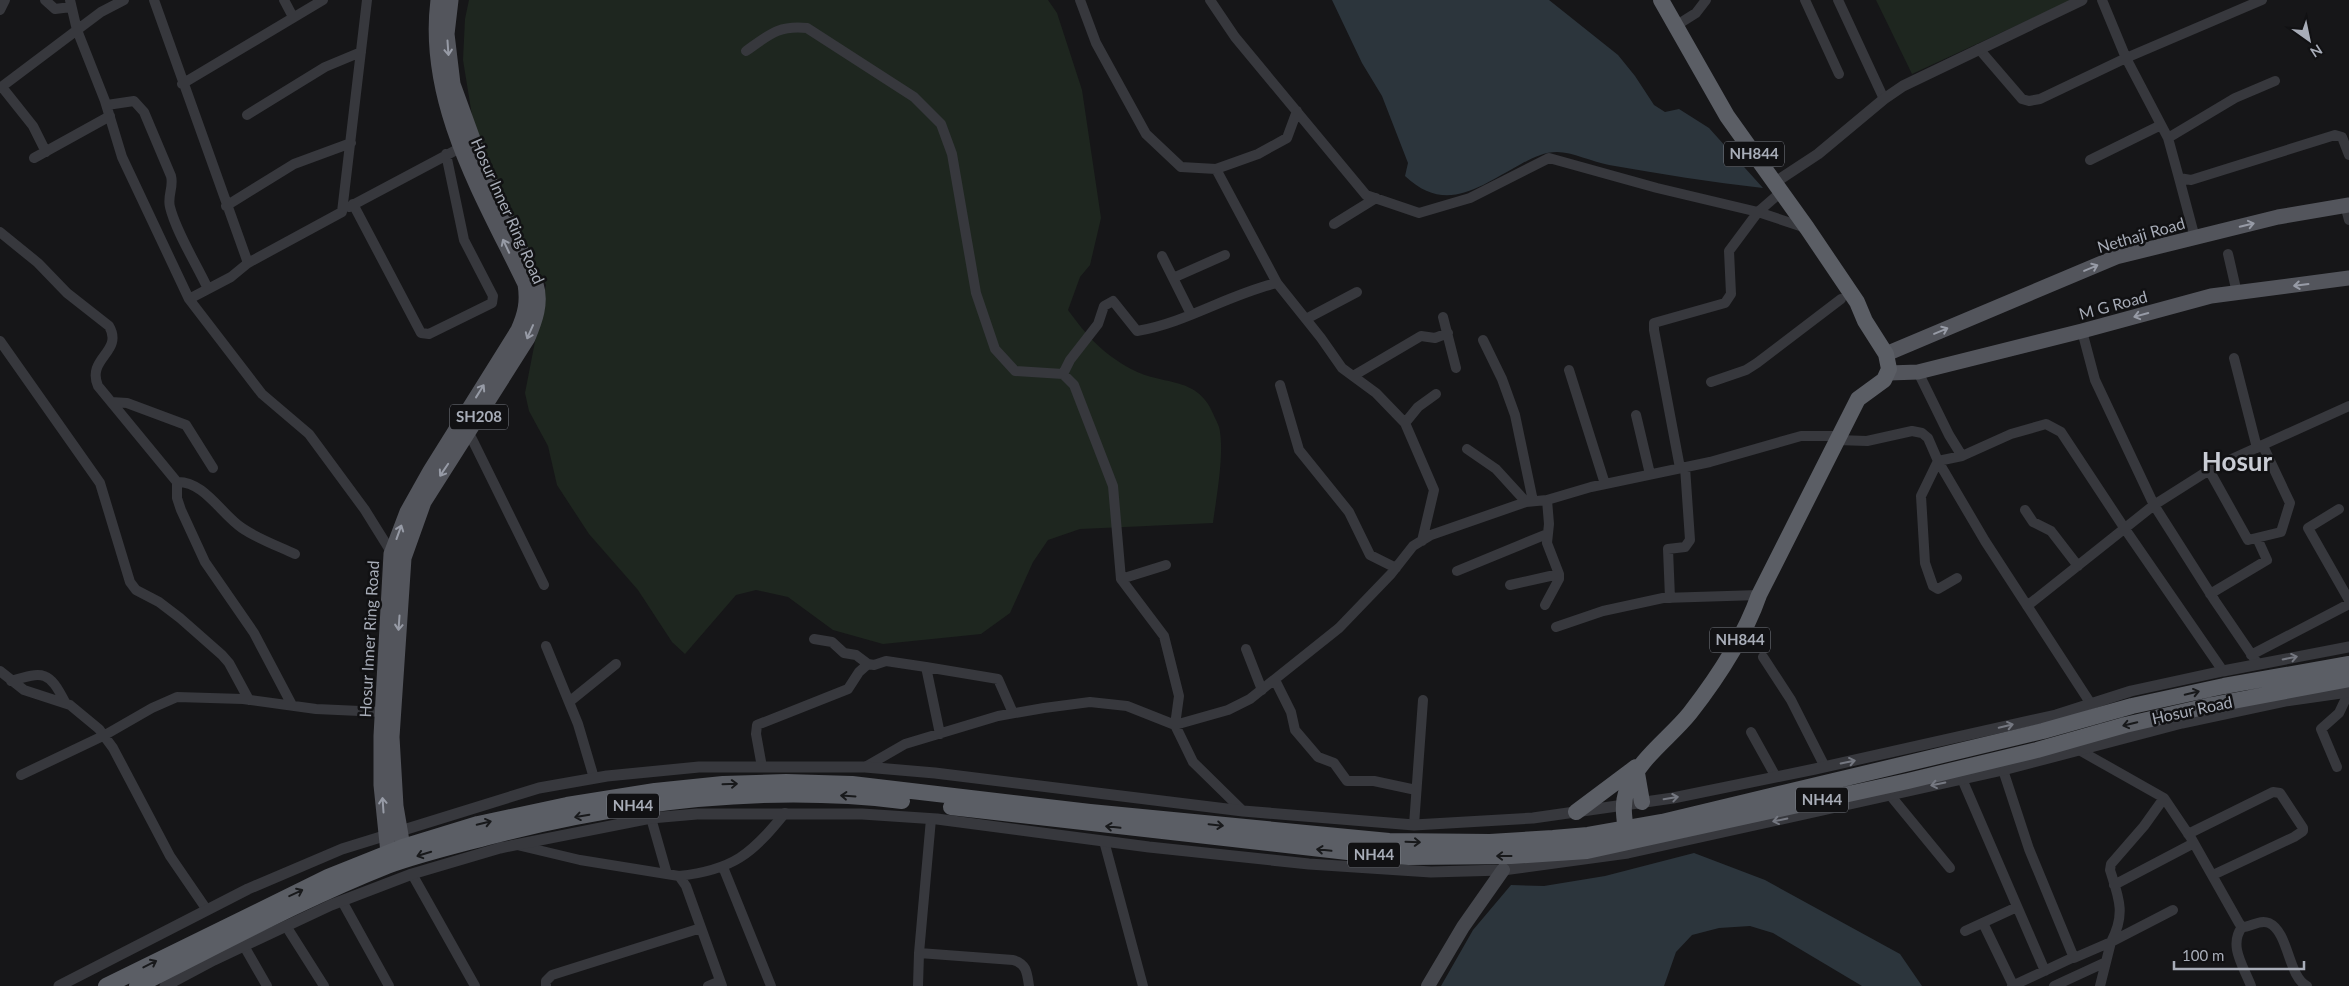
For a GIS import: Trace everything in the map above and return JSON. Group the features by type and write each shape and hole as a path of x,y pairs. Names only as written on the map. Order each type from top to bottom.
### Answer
{"highway":[{"name":"NH844","path":"1628,853 1623,805 1631,782 1648,757 1690,713 1738,643 1751,618 1758,595 1858,400 1894,374 1891,352 1873,316 1849,301 1807,228 1727,116 1661,0"},
{"name":"Hosur Road","path":"2040,727 2224,686 2349,664"},
{"name":"Hosur Road","path":"2037,753 2125,725 2212,704 2349,680"},
{"name":"NH44","path":"1663,829 2040,727"},
{"name":"NH44","path":"137,986 279,914 404,860 514,830 659,802 695,798 825,795 888,799 1099,826 1365,854 1409,857 1511,856 1663,829 2037,753"},
{"path":"1576,812 1648,757"},
{"path":"1637,773 1642,802"},
{"name":"NH44","path":"106,986 320,881 404,847 478,824 567,805 694,787 786,782 852,784 1090,812 1389,841 1588,843"}],"main road":[{"name":"Hosur Inner Ring Road","path":"388,853 381,785 382,712 397,556 407,512 518,330 526,312 527,298 525,284 460,148 439,78 435,48 438,0"},
{"name":"Hosur Inner Ring Road","path":"404,847 394,784 392,737 397,556 424,502 528,338 534,323 539,300 536,284 481,160 452,84 447,34 451,0"},
{"name":"Nethaji Road","path":"1891,352 2116,257 2278,217 2348,210"},
{"name":"M G Road","path":"1894,374 1918,372 2212,296 2349,278"},
{"path":"1428,986 1463,928 1503,870"}],"street":[{"path":"0,10 5,0"},
{"path":"45,0 55,9 70,3 77,30 108,111 122,157 189,299 262,394 308,434 397,556"},
{"path":"46,152 34,126 1,88 102,12 124,0"},
{"path":"154,0 182,84 248,264"},
{"path":"284,0 293,17"},
{"path":"182,84 323,0"},
{"path":"342,212 367,0"},
{"path":"1080,0 1096,43 1146,134 1180,167 1216,169 1258,154 1286,138 1297,111"},
{"path":"1210,0 1235,37 1366,195 1418,214 1470,198 1549,158 1657,188 1758,212 1807,228"},
{"path":"1676,25 1696,13 1706,0"},
{"path":"1805,0 1840,74"},
{"path":"1838,0 1884,99"},
{"path":"1670,598 1668,550 1685,547 1690,540 1682,467 1655,340 1654,323 1725,303 1731,294 1728,251 1758,212 1778,188 1884,99 1903,86 2082,0"},
{"path":"2102,0 2126,58 2168,138 2195,238"},
{"path":"1979,49 2022,99 2029,102 2040,99 2126,58 2262,0"},
{"path":"746,51 775,31 791,26 807,28 914,97 941,124 952,154 976,293 995,349 1016,371 1063,374 1074,385 1113,486 1122,579 1164,636 1179,696 1175,725 1193,762 1243,811"},
{"path":"247,115 325,67 361,52"},
{"path":"2168,138 2235,98 2275,81"},
{"path":"34,158 108,111 134,101 144,112 171,176 173,183 169,206 208,289"},
{"path":"2090,160 2161,125"},
{"path":"2179,178 2190,180 2335,135 2342,137 2349,155"},
{"path":"226,206 294,164 351,143"},
{"path":"189,299 231,277 248,264 353,204 460,148"},
{"path":"353,204 418,329 423,334 429,334 492,303 493,296 461,231 446,154"},
{"path":"1216,169 1278,283 1342,368 1376,393 1405,423 1434,490 1422,541"},
{"path":"1334,224 1376,198"},
{"path":"0,232 38,263 67,293 109,326 113,333 112,345 99,361 94,372 98,386 177,482 177,498 181,510 205,562 254,633 292,705"},
{"path":"2228,254 2237,293"},
{"path":"1173,278 1225,255"},
{"path":"1162,256 1191,314"},
{"path":"1063,374 1070,360 1098,324 1104,306 1113,301 1137,331 1174,322 1261,287 1278,283"},
{"path":"1306,319 1357,292"},
{"path":"1711,382 1746,370 1849,301"},
{"path":"1443,317 1456,368"},
{"path":"2082,331 2095,380 2154,505 2254,660"},
{"path":"1353,376 1421,336 1435,338 1448,333"},
{"path":"1483,340 1502,379 1515,415 1530,501"},
{"path":"0,341 100,484 130,582 136,590 159,602 180,618 222,655 230,664 249,700"},
{"path":"2209,470 2248,540 2281,532 2290,503 2260,447 2234,358"},
{"path":"1569,370 1605,484"},
{"path":"1918,372 1948,435 1962,456"},
{"path":"1280,385 1299,450 1349,512 1370,555 1396,568"},
{"path":"1405,423 1418,407 1436,394"},
{"path":"111,402 127,403 186,425 213,468"},
{"path":"2026,606 2154,505 2209,470 2349,406"},
{"path":"1636,416 1650,474"},
{"path":"1938,461 1962,456 2011,434 2046,424 2061,432 2223,671"},
{"path":"865,767 884,754 905,744 1013,713 1090,702 1127,706 1175,725 1228,710 1250,699 1339,628 1396,568 1412,546 1431,535 1530,501 1547,500 1801,436 1867,440 1912,431 1922,433 1928,438 1938,461 2026,606 2091,704"},
{"path":"469,433 544,585"},
{"path":"1467,449 1496,469 1530,501"},
{"path":"1938,461 1920,496 1925,563 1935,589 1957,578"},
{"path":"177,482 184,482 197,487 241,527 295,554"},
{"path":"1545,605 1559,579 1559,574 1546,543 1549,524 1547,500"},
{"path":"2254,660 2349,602 2308,528 2339,509"},
{"path":"2025,510 2033,522 2051,531 2078,566"},
{"path":"1457,571 1548,534"},
{"path":"2210,594 2267,560 2257,538"},
{"path":"1122,579 1166,565"},
{"path":"1510,586 1559,574"},
{"path":"1556,627 1603,610 1670,598 1758,595"},
{"path":"814,639 832,642 844,653 856,655 868,664 874,665 886,661 998,679 1013,713"},
{"path":"546,646 578,724 594,778"},
{"path":"60,986 207,910 342,849 401,829 539,788 594,778 699,767 865,767 935,773 1243,811 1414,825 1534,818 1642,802 2040,727 2091,704 2131,691 2223,671 2254,660 2349,647"},
{"path":"1246,649 1262,690"},
{"path":"1764,657 1791,700 1825,767"},
{"path":"569,702 616,664"},
{"path":"762,767 756,734 757,725 848,688 859,672 868,664"},
{"path":"926,667 940,734"},
{"path":"0,671 24,690 65,702"},
{"path":"11,681 33,674 46,676 55,683 65,702 105,736 114,748 170,856 207,910"},
{"path":"1275,680 1291,712 1294,730 1318,757 1334,763 1348,781 1374,781 1416,790"},
{"path":"164,986 286,926 342,901 412,874 516,844 651,818 697,814 862,814 931,819 1309,864 1431,872 1503,870 1628,853 2003,770 2037,753 2080,750 2182,723 2285,702 2349,692"},
{"path":"2337,767 2321,729 2338,712 2349,692"},
{"path":"21,775 105,736 152,708 177,698 249,700 316,709 382,712"},
{"path":"1414,825 1423,700"},
{"path":"1751,732 1776,777"},
{"path":"2080,750 2164,798 2194,843 2242,927"},
{"path":"2003,770 2029,849 2074,957"},
{"path":"1962,779 2045,971"},
{"path":"2188,834 2273,792 2280,793 2303,828 2303,831 2294,836 2212,875"},
{"path":"1890,795 1950,868"},
{"path":"2100,986 2111,942 2119,927 2120,911 2110,864 2144,826 2164,798"},
{"path":"516,844 580,860 678,876 697,874 723,867 761,843 785,813"},
{"path":"651,818 667,874"},
{"path":"918,986 918,953 931,819"},
{"path":"1104,841 1143,986"},
{"path":"2114,885 2194,843"},
{"path":"723,867 771,986"},
{"path":"412,874 475,986"},
{"path":"678,876 686,886 721,984 708,986"},
{"path":"342,901 389,986"},
{"path":"1965,931 2017,907"},
{"path":"1983,923 2013,986 2111,942 2173,910"},
{"path":"2252,986 2235,943 2237,934 2242,927 2262,922 2270,924 2278,932 2299,978 2308,986"},
{"path":"286,926 324,986"},
{"path":"546,986 546,981 552,975 700,928"},
{"path":"244,946 267,986"},
{"path":"918,953 1020,962 1026,968 1029,986"},
{"path":"2054,986 2106,962"}],"shaded area":[{"path":"469,0 1048,0 1057,13 1082,90 1101,218 1090,265 1080,277 1068,310 1096,343 1112,357 1143,374 1190,388 1200,394 1208,404 1219,427 1221,442 1219,478 1213,523 1080,529 1048,540 1033,562 1010,613 981,634 883,644 833,630 788,597 756,590 736,595 685,654 672,642 638,590 589,534 557,485 548,446 529,411 525,393 546,285 524,244 476,140 463,60 465,19"},
{"path":"1332,0 1549,0 1618,55 1635,76 1654,105 1665,112 1679,109 1709,128 1763,188 1609,165 1557,152 1547,153 1534,158 1477,188 1463,193 1435,194 1420,188 1405,176 1408,163 1382,96 1362,63"},
{"path":"1876,0 2072,0 1912,74"},
{"path":"1694,853 1765,880 1900,954 1922,986 1862,986 1773,933 1750,926 1719,928 1692,935 1676,952 1664,986 1441,986 1473,930 1511,885 1544,886 1605,876"}],"district":[{"name":"Hosur","path":"2237,462"}]}
